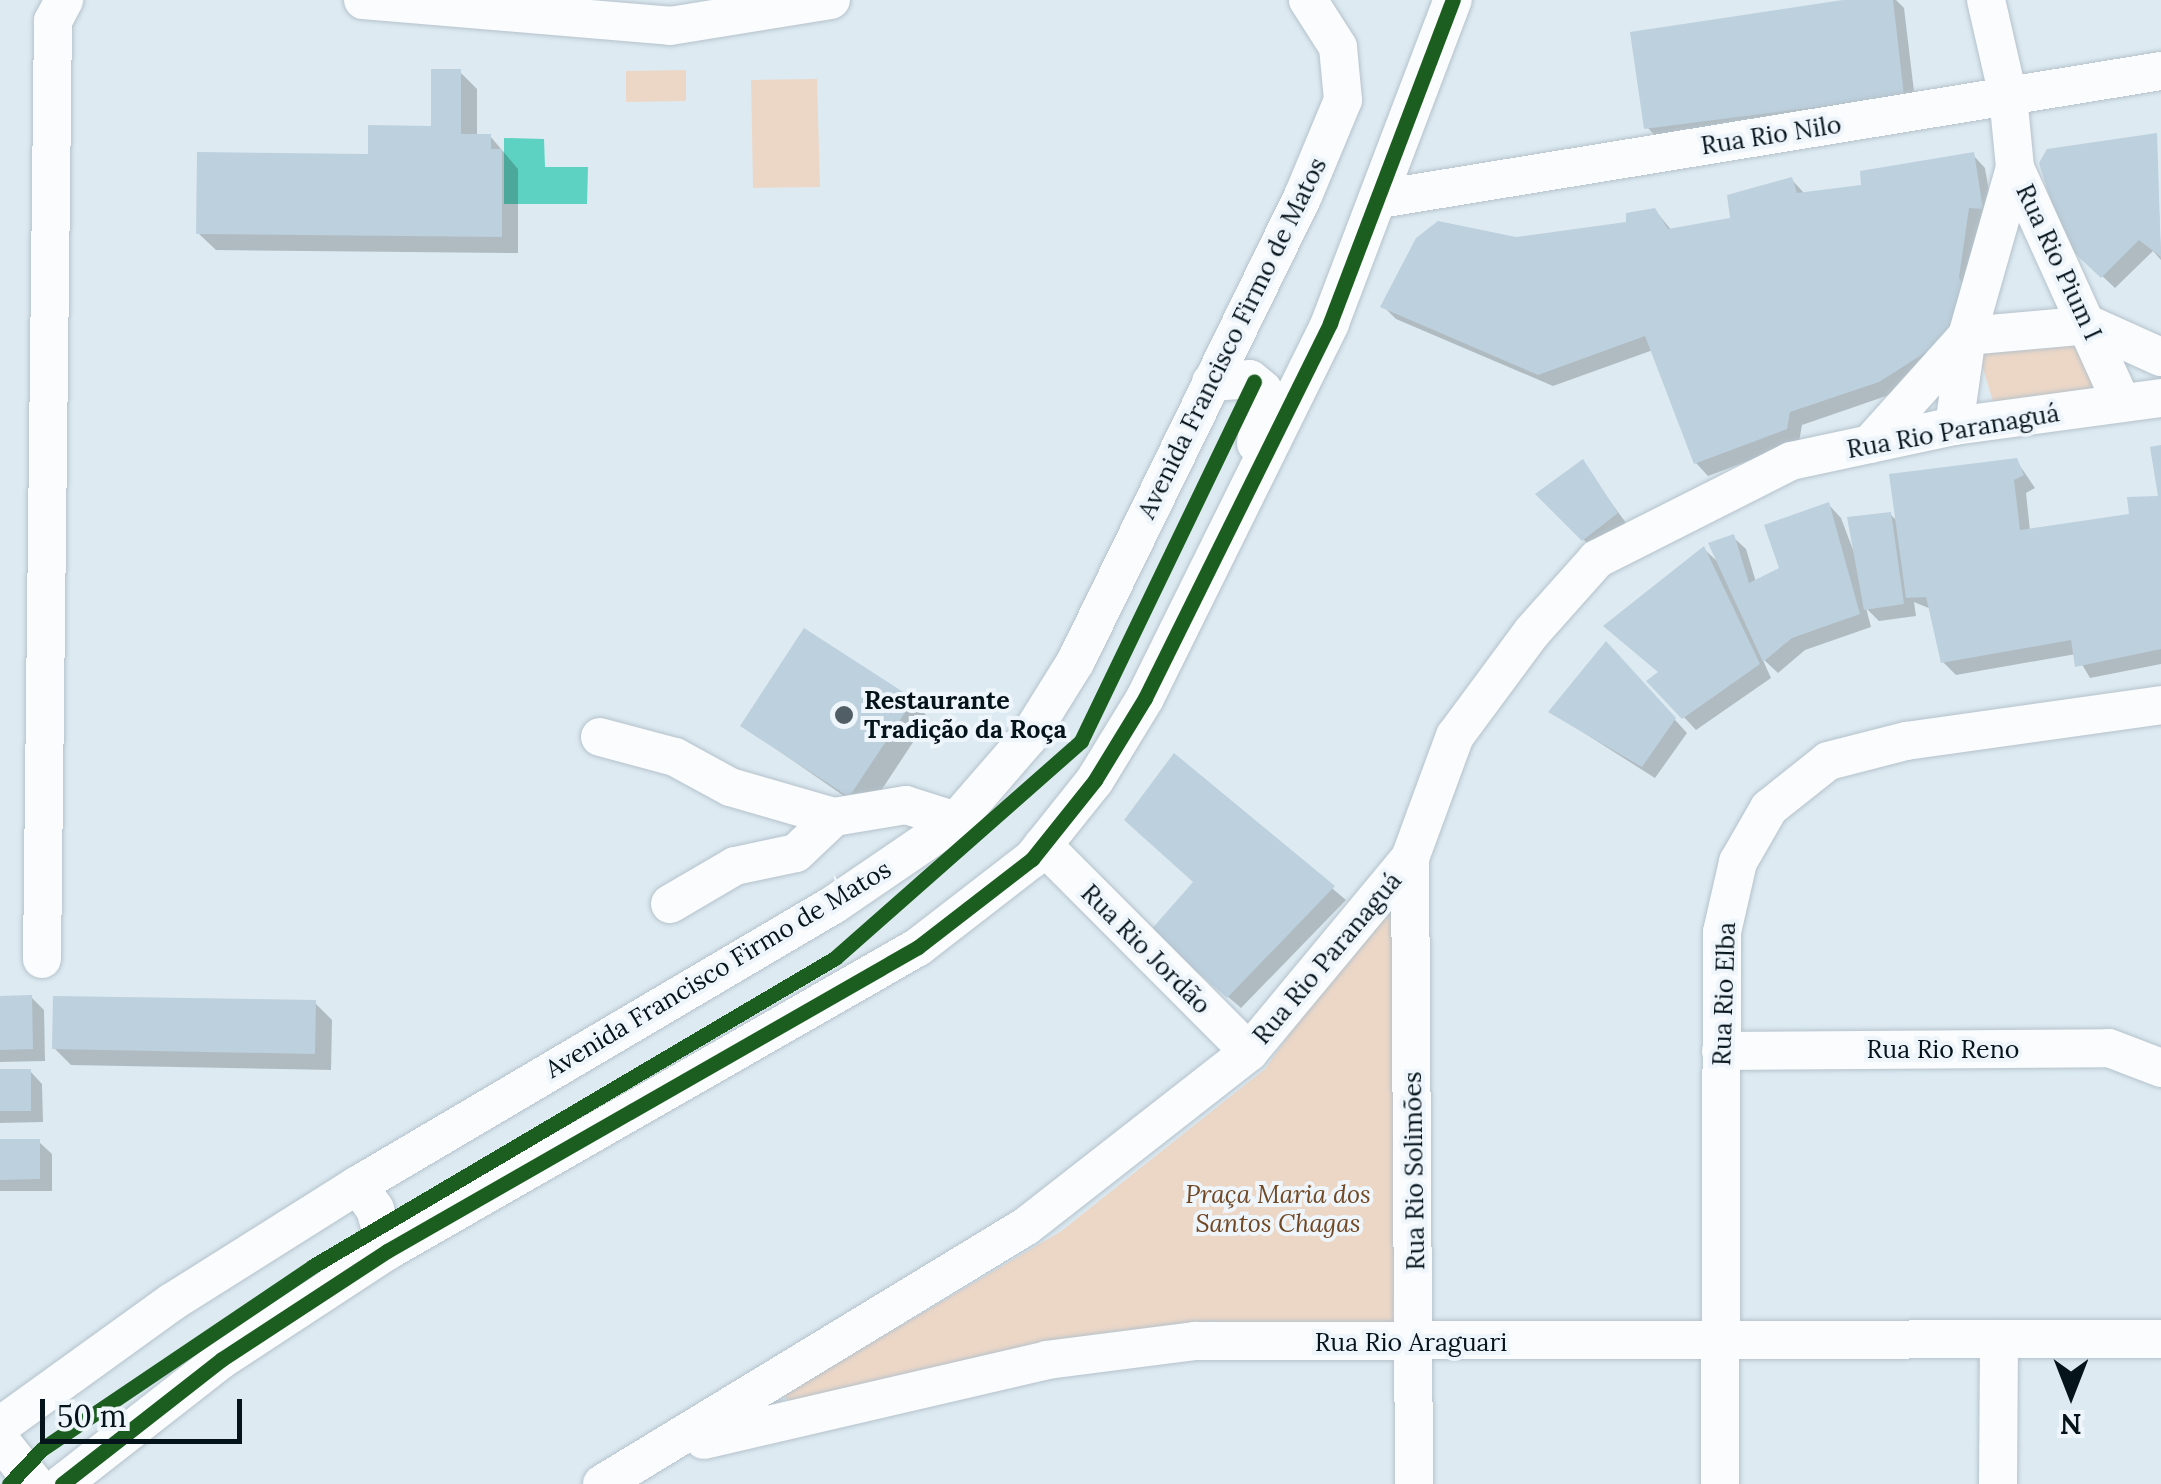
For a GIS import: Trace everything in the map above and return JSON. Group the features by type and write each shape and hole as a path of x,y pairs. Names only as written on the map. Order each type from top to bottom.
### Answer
{"street":[{"path":"42,959 53,21 64,0"},
{"path":"363,0 576,22 670,26 832,0"},
{"path":"523,0 576,22"},
{"name":"Avenida Francisco Firmo de Matos","path":"0,1426 172,1302 358,1185 833,905 956,821 1028,738 1076,661 1303,196 1342,100 1338,48 1308,0"},
{"path":"62,1484 222,1359 387,1251 918,947 1043,846 1095,780 1145,698 1330,323 1453,0"},
{"name":"Rua Rio Pium I","path":"1986,0 2008,96 2015,168 2090,326 2121,402"},
{"name":"Rua Rio Nilo","path":"1380,199 2161,71"},
{"path":"1954,426 1967,336 2015,168"},
{"path":"1870,444 1967,336 2090,326 2161,357"},
{"path":"1210,382 1250,379 1263,390 1264,412 1238,504"},
{"name":"Rua Rio Paranaguá","path":"602,1484 672,1448 1025,1228 1248,1052 1410,858 1455,736 1532,632 1597,559 1791,461 1954,426 2161,398"},
{"name":"Rua Rio Elba","path":"1720,1484 1724,1336 1722,932 1738,862 1769,808 1828,761 1906,740 2161,704"},
{"path":"600,738 674,756 730,787 834,817 906,805 956,821"},
{"path":"670,904 735,866 796,852 834,817"},
{"name":"Rua Rio Jordão","path":"1043,846 1248,1052"},
{"name":"Rua Rio Solimões","path":"1410,858 1414,1484"},
{"name":"Rua Rio Reno","path":"1721,1051 2108,1048 2161,1068"},
{"path":"358,1185 374,1209 387,1251"},
{"name":"Rua Rio Araguari","path":"672,1448 1047,1360 1195,1341 1416,1344 1724,1336 2161,1338"},
{"path":"1998,1484 1999,1338"},
{"path":"0,1440 36,1484"}],"green space":[{"path":"686,70 686,101 626,102 626,71"},
{"path":"817,79 820,187 753,188 751,80"},
{"path":"2082,338 2097,394 1995,408 1978,352"},
{"name":"Praça Maria dos Santos Chagas","path":"1376,911 1403,915 1393,1334 1208,1321 1027,1350 798,1409 783,1395 1060,1232 1265,1069"}],"shaded area":[{"path":"504,138 544,139 545,167 588,167 587,204 504,204"}],"building":[{"path":"1843,0 1893,0 1904,96 1644,129 1630,32"},
{"path":"431,69 461,69 461,134 491,134 491,149 502,149 502,237 196,234 197,152 368,154 368,125 431,126"},
{"path":"2157,133 2161,257 2139,240 2101,278 2064,243 2039,163 2047,149"},
{"path":"1974,152 1983,209 1969,208 1959,278 1968,290 1942,342 1879,382 1790,412 1787,429 1694,464 1645,336 1538,375 1380,307 1416,238 1438,221 1516,237 1626,222 1626,213 1655,208 1668,229 1730,218 1727,195 1792,177 1797,193 1861,185 1860,171"},
{"path":"2161,445 2161,649 2075,667 2071,640 1941,663 1926,597 1906,598 1889,474 2017,458 2024,475 2014,480 2020,530 2129,514 2127,497 2158,496 2150,447"},
{"path":"1583,459 1618,513 1582,541 1535,494"},
{"path":"1829,502 1860,614 1792,638 1763,662 1708,543 1734,534 1749,583 1779,568 1764,525"},
{"path":"1891,512 1904,604 1864,610 1847,517"},
{"path":"1704,546 1760,664 1682,719 1646,681 1658,672 1603,626"},
{"path":"804,628 914,699 849,797 740,726"},
{"path":"1606,641 1676,718 1642,767 1548,712"},
{"path":"1174,753 1335,886 1227,998 1150,931 1193,882 1124,820"},
{"path":"32,995 33,1049 0,1050 0,996"},
{"path":"53,996 316,1000 315,1054 52,1049"},
{"path":"0,1069 31,1069 31,1111 0,1111"},
{"path":"0,1139 40,1139 40,1179 0,1180"}],"cycle path":[{"path":"62,1484 222,1359 387,1251 918,947 1032,859 1095,780 1145,698 1330,323 1453,0"},
{"path":"9,1484 42,1449 313,1266 835,958 1081,741 1254,382"}],"place":[{"name":"Restaurante Tradição da Roça","path":"844,715"}]}
